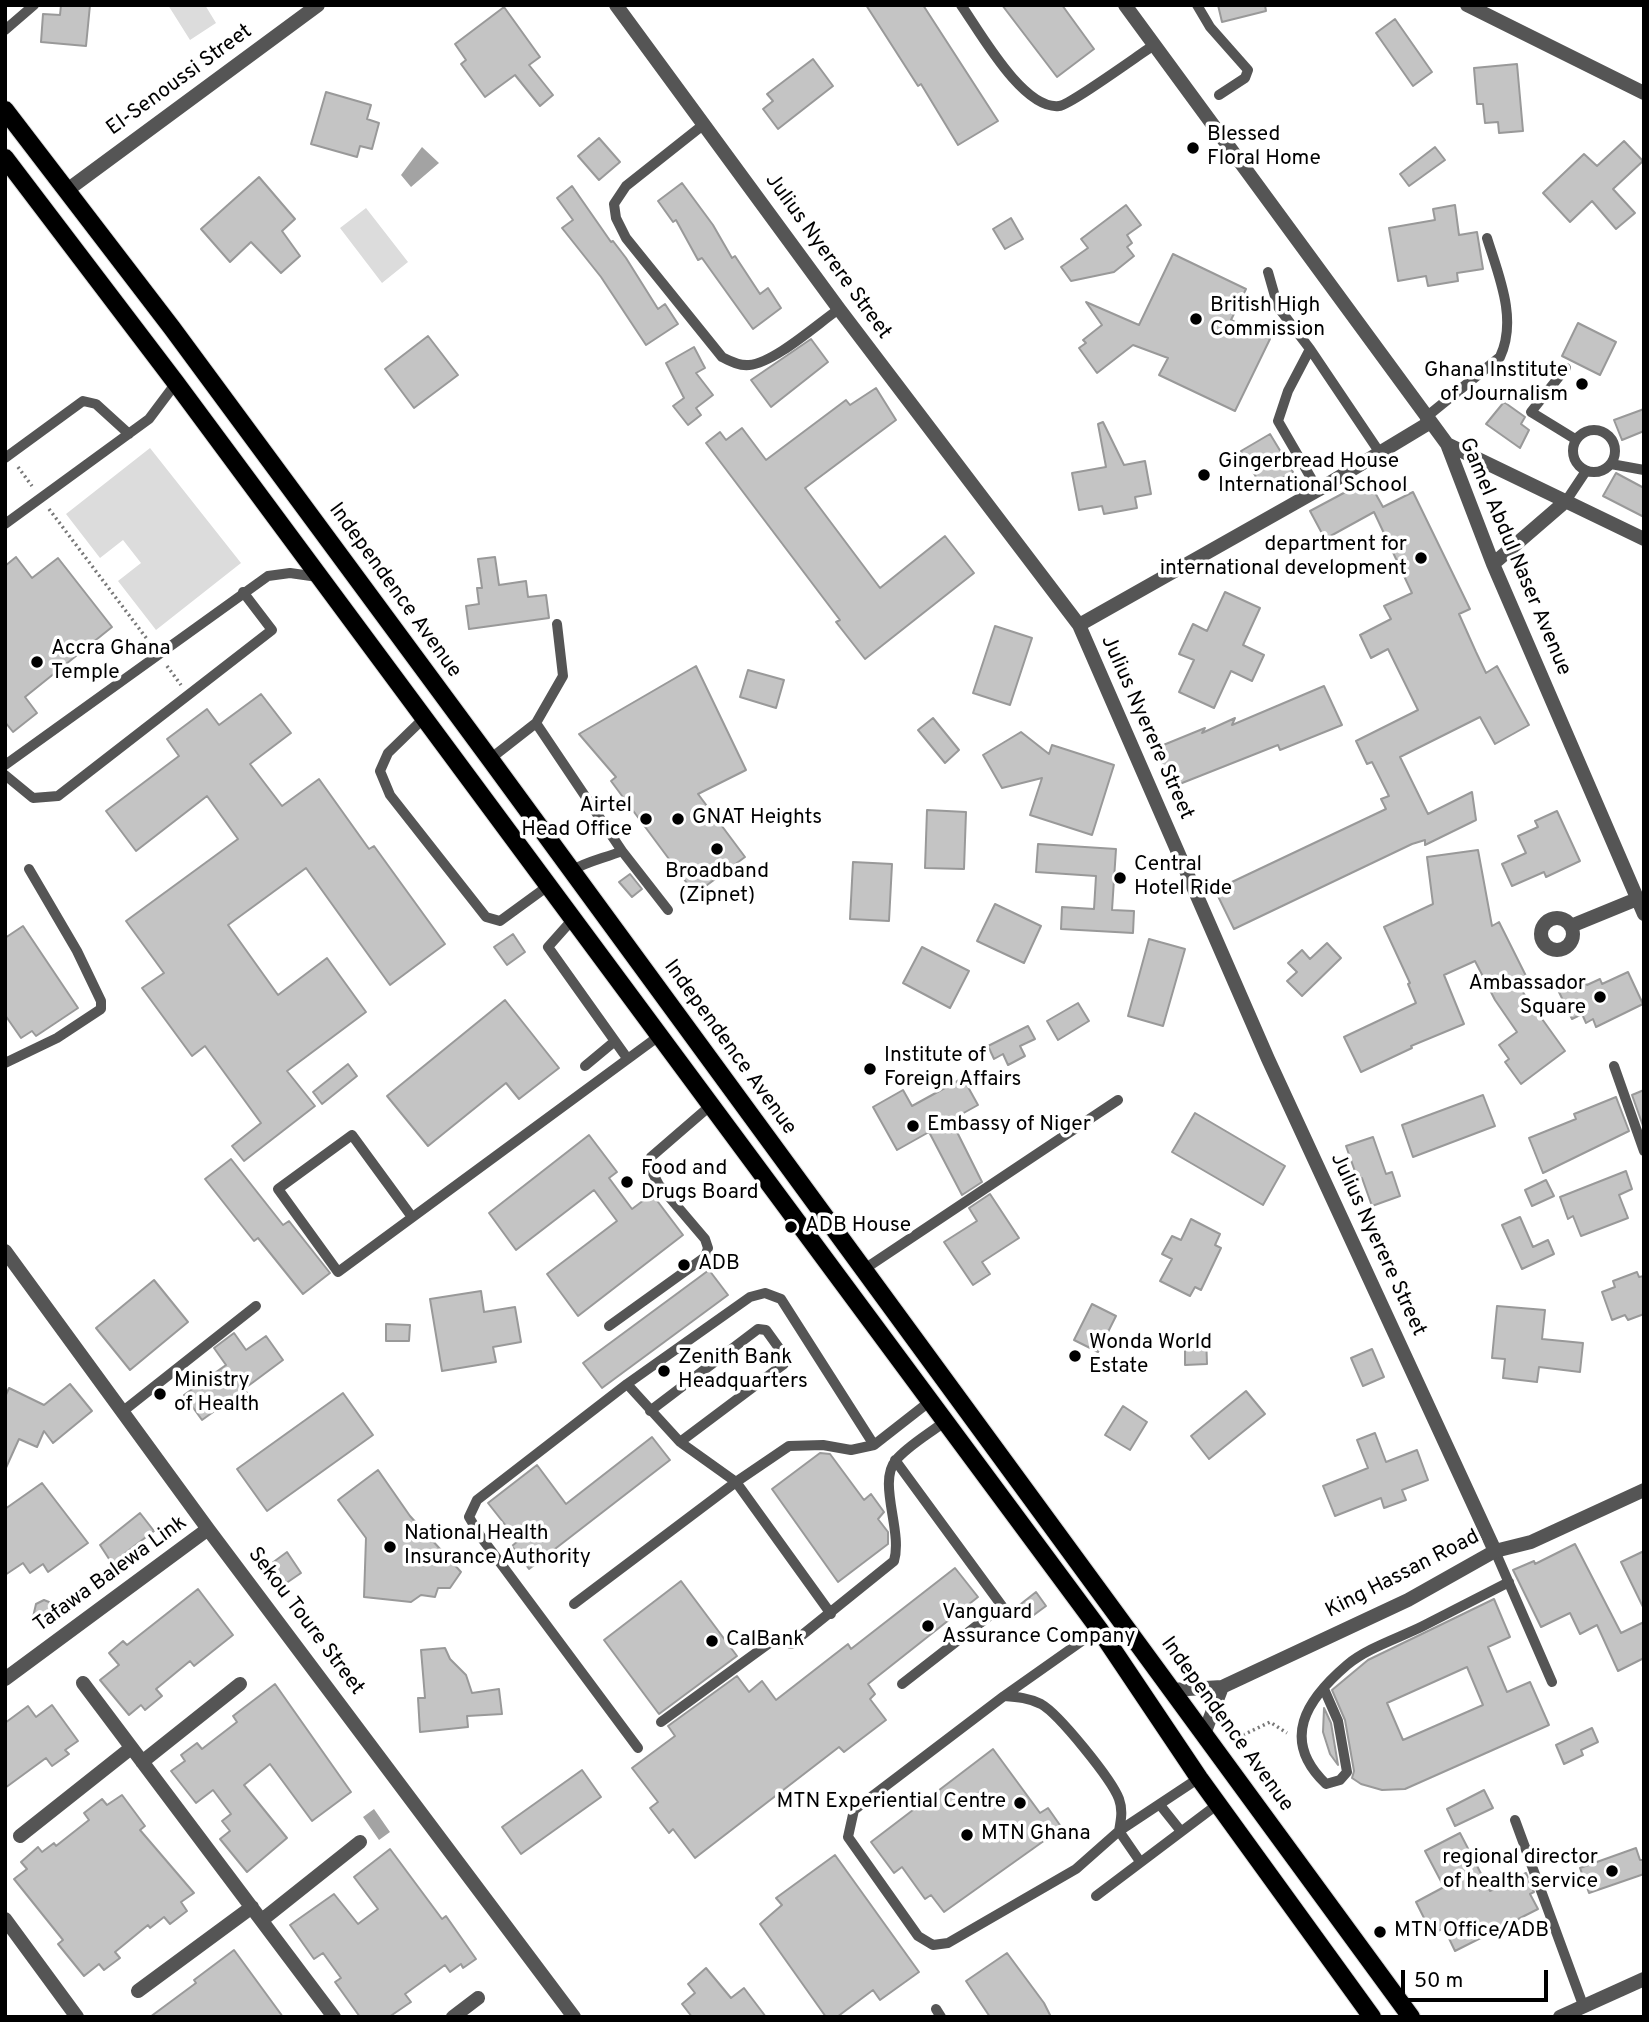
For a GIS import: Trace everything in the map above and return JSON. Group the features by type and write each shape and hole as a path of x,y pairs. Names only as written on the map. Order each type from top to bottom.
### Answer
{"main road":[{"name":"Independence Avenue","path":"5,110 490,759 1411,2017"},
{"path":"5,158 176,383 1099,1629 1199,1778 1373,2017"}],"street":[{"name":"El-Senoussi Street","path":"66,191 318,5"},
{"name":"Julius Nyerere Street","path":"616,5 839,309 1079,625 1268,1059 1495,1551"},
{"name":"Gamel Abdul Naser Avenue","path":"1125,5 1447,444 1493,564 1644,914"},
{"path":"1467,5 1644,93"},
{"path":"1079,625 1318,490 1380,453 1427,420"},
{"path":"1447,444 1644,539"},
{"path":"1493,564 1566,501"},
{"path":"1571,926 1637,899"},
{"name":"Sekou Toure Street","path":"5,1251 208,1530 574,2017"},
{"name":"King Hassan Road","path":"1171,1690 1222,1687 1408,1600 1495,1551 1531,1542 1644,1490"},
{"name":"Tafawa Balewa Link","path":"5,1679 208,1530"},
{"path":"83,1683 334,2017"},
{"path":"142,1762 240,1684"},
{"path":"1204,1734 1222,1687"},
{"path":"20,1836 131,1748"},
{"path":"261,1920 360,1842"},
{"path":"138,1991 252,1907"},
{"path":"5,1919 77,2017"},
{"path":"1560,2017 1644,1979"},
{"path":"453,2017 478,1998"}],"lane":[{"path":"5,30 34,5"},
{"path":"961,5 1023,91 1042,104 1061,106 1154,45"},
{"path":"1197,5 1210,27 1248,70 1245,78 1219,96"},
{"path":"704,125 626,186 614,204 616,218 626,238 722,357 734,363 747,366 765,361 839,309"},
{"path":"1427,420 1500,357 1506,345 1508,330 1503,289 1487,238"},
{"path":"1268,272 1278,307 1311,349 1380,453"},
{"path":"1311,349 1288,391 1278,421 1318,490"},
{"path":"1566,368 1531,412 1575,439"},
{"path":"5,524 149,419 176,383"},
{"path":"7,456 83,401 96,404 129,434"},
{"path":"1600,429 1611,437 1616,450 1611,464 1604,470 1586,471 1576,464 1572,452 1575,439 1586,430 1600,429"},
{"path":"1611,464 1644,470"},
{"path":"1566,501 1586,471"},
{"path":"5,765 268,576 290,573 318,577"},
{"path":"5,775 33,798 58,796 272,630 243,592"},
{"path":"490,759 536,723 564,676 557,624"},
{"path":"423,719 388,753 380,771 390,795 486,917 500,921 548,886"},
{"path":"536,723 622,851 668,910"},
{"path":"571,871 582,864 591,864 622,851"},
{"path":"5,1063 57,1038 101,1009 101,1001 77,951 29,869"},
{"path":"572,920 548,947 627,1058"},
{"path":"412,1217 352,1135 278,1189 338,1272 659,1036"},
{"path":"585,1066 615,1041"},
{"path":"1614,1066 1644,1151"},
{"path":"863,1270 1118,1100"},
{"path":"609,1326 705,1257 708,1248 705,1239 659,1185 648,1164 651,1157 710,1105"},
{"path":"638,1748 579,1672 469,1517 477,1500 627,1384 750,1297 765,1293 781,1299 874,1445"},
{"path":"122,1412 256,1306"},
{"path":"650,1411 758,1329 766,1331 784,1355 784,1364 680,1443"},
{"path":"627,1384 680,1443 736,1482 831,1614"},
{"path":"574,1604 687,1518 789,1446 823,1445 851,1450 874,1445 929,1402"},
{"path":"791,1644 894,1561 897,1550 889,1490 890,1473 895,1460 944,1422"},
{"path":"895,1460 1002,1606 902,1684"},
{"path":"1495,1551 1552,1682"},
{"path":"1324,1689 1338,1721 1347,1772 1340,1780 1326,1784 1307,1759 1300,1741 1305,1710 1324,1689 1348,1663 1509,1582"},
{"path":"1099,1629 1004,1696 854,1810 849,1822 848,1837 918,1936 933,1945 948,1942 1076,1869 1119,1831 1199,1778"},
{"path":"661,1722 775,1639"},
{"path":"1004,1696 1022,1697 1043,1705 1065,1724 1118,1798 1122,1816 1119,1831 1139,1860"},
{"path":"1096,1896 1139,1860 1218,1804"},
{"path":"1160,1805 1180,1830"},
{"path":"1515,1820 1583,2005"}],"path":[{"path":"7,456 189,695"}],"shaded area":[{"path":"168,5 205,5 216,23 190,40"},
{"path":"422,147 439,163 411,187 401,175"},
{"path":"366,208 408,262 382,283 340,228"},
{"path":"150,448 241,563 156,630 118,581 141,563 123,540 100,558 66,514"},
{"path":"374,1809 390,1832 379,1840 363,1817"}],"building":[{"path":"61,5 90,5 86,46 41,42 43,14 60,15"},
{"path":"866,5 923,5 998,121 958,145 921,84 918,86"},
{"path":"1002,5 1062,5 1094,49 1057,77"},
{"path":"1218,5 1265,5 1266,11 1222,22"},
{"path":"504,7 540,57 529,65 553,95 540,106 515,75 485,97 461,64 466,60 455,44"},
{"path":"1395,19 1432,72 1413,86 1376,33"},
{"path":"813,59 833,86 778,129 763,109 773,101 767,94"},
{"path":"1517,64 1523,131 1499,133 1498,122 1485,123 1483,104 1477,104 1474,68"},
{"path":"326,92 371,105 367,119 379,123 372,149 360,146 357,157 311,144"},
{"path":"599,138 620,162 599,180 578,156"},
{"path":"1624,141 1643,161 1613,189 1635,213 1616,229 1592,201 1570,222 1543,193 1584,154 1597,166"},
{"path":"1435,147 1445,160 1409,186 1400,174"},
{"path":"259,177 295,219 282,231 300,256 281,273 251,242 230,262 201,229"},
{"path":"682,183 713,225 732,258 735,256 760,294 768,288 781,308 753,329 702,258 698,260 676,220 673,222 658,201"},
{"path":"572,186 611,242 613,241 626,258 658,309 665,304 678,324 646,345 601,277 562,228 573,220 557,198"},
{"path":"1126,205 1141,225 1127,235 1132,243 1127,247 1134,256 1114,272 1071,281 1061,267 1088,248 1081,239"},
{"path":"1455,205 1459,235 1477,232 1483,269 1457,273 1458,281 1428,286 1426,276 1398,281 1389,228 1435,220 1433,209"},
{"path":"1011,218 1023,239 1005,249 993,229"},
{"path":"1173,254 1246,289 1231,320 1270,339 1235,411 1159,375 1168,358 1133,345 1097,373 1079,348 1086,343 1083,340 1102,325 1086,302 1139,325"},
{"path":"1578,323 1616,342 1600,375 1562,356"},
{"path":"428,336 458,375 414,408 385,369"},
{"path":"811,339 828,362 771,407 751,380"},
{"path":"694,347 705,368 696,373 713,395 696,408 701,415 688,425 673,406 684,398 666,363"},
{"path":"876,388 896,420 805,488 880,588 945,536 974,573 865,659 836,622 840,620 706,443 720,432 726,440 742,428 766,460 846,400 850,405"},
{"path":"1504,402 1525,417 1521,424 1529,430 1520,448 1486,424"},
{"path":"1644,409 1644,431 1622,440 1614,420"},
{"path":"1103,422 1124,465 1145,461 1151,494 1135,497 1137,508 1104,514 1102,506 1079,510 1072,473 1106,467 1098,424"},
{"path":"1270,434 1293,472 1263,489 1241,451"},
{"path":"1616,473 1644,488 1644,517 1603,496"},
{"path":"1368,480 1383,507 1413,492 1470,609 1459,614 1486,673 1497,666 1529,725 1495,744 1480,717 1400,757 1428,814 1472,792 1476,820 1425,845 1425,840 1412,844 1234,929 1215,890 1386,809 1381,799 1389,796 1372,762 1367,764 1356,741 1418,710 1388,649 1371,658 1360,635 1391,619 1384,606 1412,593 1374,512 1325,539 1310,511"},
{"name":"Accra Ghana Temple","path":"16,557 32,578 58,558 112,627 25,697 37,713 13,732 5,722 5,566"},
{"path":"495,557 499,585 526,581 528,597 546,595 549,618 469,629 466,606 479,604 477,588 482,588 478,559"},
{"path":"1225,592 1260,608 1243,645 1264,655 1252,681 1231,671 1214,708 1179,692 1194,660 1179,654 1193,624 1207,631"},
{"path":"995,626 1032,638 1010,705 973,693"},
{"path":"696,666 746,770 698,794 745,857 695,894 611,781 616,777 579,734"},
{"path":"748,670 784,680 776,708 740,697"},
{"path":"1324,686 1342,725 1280,750 1278,745 1172,787 1156,748 1205,728 1202,733 1235,718 1232,725"},
{"path":"261,694 291,733 250,764 282,806 319,779 369,849 374,846 445,944 390,985 306,868 228,925 278,995 327,958 366,1012 287,1071 315,1106 244,1161 232,1146 261,1123 205,1046 192,1056 142,988 164,973 126,921 238,839 207,796 136,851 106,811 179,756 167,739 207,709 219,725"},
{"path":"933,718 959,750 945,763 918,730"},
{"path":"1021,732 1049,754 1052,745 1114,765 1092,835 1030,815 1042,778 1002,788 983,755"},
{"path":"927,810 966,812 964,869 925,868"},
{"path":"1557,811 1580,861 1546,877 1544,872 1512,886 1502,864 1526,853 1518,836 1538,827 1535,821"},
{"path":"1038,844 1116,849 1112,910 1134,911 1133,933 1061,929 1062,907 1094,909 1096,876 1036,872"},
{"path":"1478,850 1492,926 1499,922 1531,986 1522,991 1565,1051 1521,1084 1505,1062 1509,1059 1499,1045 1517,1032 1495,1000 1475,961 1444,975 1464,1024 1411,1046 1412,1048 1361,1072 1344,1037 1416,1003 1408,984 1410,983 1384,927 1433,904 1427,857"},
{"path":"853,862 892,864 889,921 850,919"},
{"path":"630,874 642,889 632,897 619,882"},
{"path":"995,904 1041,926 1024,963 977,941"},
{"path":"23,926 78,1008 36,1036 32,1031 21,1038 5,1015 5,938"},
{"path":"513,934 525,952 507,965 494,947"},
{"path":"1149,939 1185,949 1163,1026 1128,1016"},
{"path":"1327,943 1341,958 1302,996 1287,981 1297,972 1288,963 1302,950 1310,959"},
{"path":"922,947 969,971 950,1008 903,983"},
{"name":"Ambassador Square","path":"1628,972 1643,1004 1596,1027 1593,1019 1586,1023 1582,1014 1572,1019 1558,990 1584,977 1587,985 1600,979 1602,984"},
{"path":"505,1000 559,1068 519,1099 506,1083 428,1146 387,1096"},
{"path":"1078,1003 1089,1021 1058,1040 1047,1021"},
{"path":"1028,1026 1035,1039 1020,1046 1025,1056 1008,1065 1003,1054 994,1059 988,1046"},
{"path":"348,1064 357,1076 322,1104 313,1092"},
{"path":"963,1078 978,1105 951,1120 982,1182 962,1195 929,1132 897,1150 873,1107 903,1090 912,1106"},
{"path":"1644,1090 1644,1125 1643,1126 1632,1095"},
{"path":"1483,1095 1495,1126 1413,1157 1402,1125"},
{"path":"1616,1097 1629,1131 1543,1173 1529,1138 1576,1119 1574,1114"},
{"path":"1195,1113 1285,1166 1263,1205 1172,1152"},
{"path":"589,1135 617,1172 609,1178 632,1209 652,1194 683,1235 578,1316 547,1274 617,1221 594,1190 516,1250 489,1213"},
{"path":"1373,1137 1386,1174 1392,1172 1400,1196 1372,1206 1362,1178 1358,1180 1346,1146"},
{"path":"231,1159 283,1225 289,1221 330,1273 303,1294 258,1238 254,1241 205,1179"},
{"path":"1626,1171 1632,1189 1619,1195 1628,1218 1581,1236 1573,1216 1568,1219 1560,1197"},
{"path":"1546,1180 1554,1196 1532,1206 1525,1190"},
{"path":"990,1194 1019,1238 982,1262 990,1274 973,1285 944,1242 977,1221 969,1208"},
{"path":"1520,1217 1533,1247 1548,1240 1554,1254 1522,1269 1502,1225"},
{"path":"1191,1219 1220,1234 1215,1245 1221,1248 1201,1290 1195,1287 1190,1296 1160,1281 1172,1259 1162,1254 1172,1236 1181,1240"},
{"path":"709,1270 728,1295 602,1388 583,1363"},
{"path":"1637,1272 1639,1277 1644,1276 1644,1314 1628,1320 1625,1315 1612,1320 1602,1292 1615,1287 1613,1281"},
{"path":"154,1280 188,1322 130,1370 96,1328"},
{"path":"481,1291 484,1312 515,1307 521,1342 493,1347 496,1362 442,1371 430,1299"},
{"path":"1092,1304 1116,1316 1098,1352 1074,1340"},
{"path":"1497,1306 1545,1310 1542,1339 1583,1343 1580,1372 1539,1367 1537,1382 1503,1378 1505,1359 1492,1358"},
{"path":"386,1324 410,1325 409,1341 386,1341"},
{"path":"234,1333 246,1350 266,1336 283,1360 244,1389 252,1399 236,1412 227,1402 202,1420 184,1395 226,1365 214,1348"},
{"path":"1206,1335 1207,1364 1185,1365 1185,1336"},
{"path":"1372,1349 1384,1377 1363,1386 1351,1358"},
{"path":"70,1384 92,1411 53,1443 44,1431 37,1447 19,1439 5,1470 5,1397 9,1388 44,1405"},
{"path":"1246,1391 1265,1414 1209,1459 1191,1436"},
{"path":"343,1393 373,1435 267,1511 237,1469"},
{"path":"1123,1406 1147,1422 1130,1450 1105,1435"},
{"path":"1375,1433 1386,1462 1417,1450 1428,1480 1402,1490 1406,1500 1384,1508 1381,1498 1335,1516 1323,1486 1368,1468 1357,1440"},
{"path":"652,1437 670,1460 529,1569 512,1546 518,1541 488,1503 537,1465 566,1504"},
{"path":"820,1453 830,1454 864,1500 871,1494 884,1512 878,1519 888,1532 888,1544 838,1582 772,1489"},
{"path":"378,1470 410,1516 461,1572 450,1588 438,1588 435,1597 421,1595 411,1602 364,1597 366,1538 338,1500"},
{"path":"42,1483 88,1543 48,1572 43,1564 30,1573 23,1563 5,1575 5,1509"},
{"path":"140,1513 154,1531 124,1554 126,1557 113,1565 100,1545"},
{"path":"1575,1544 1621,1633 1644,1622 1644,1658 1618,1671 1597,1625 1580,1634 1570,1613 1541,1627 1513,1570 1534,1561 1535,1564"},
{"path":"1644,1551 1644,1609 1621,1562"},
{"path":"287,1552 301,1573 282,1586 268,1566"},
{"path":"955,1568 978,1597 868,1684 875,1694 870,1699 886,1720 844,1752 839,1747 695,1858 673,1829 669,1833 650,1808 658,1802 632,1768 675,1736 668,1726 737,1676 749,1692 762,1681 776,1700 848,1644 851,1649"},
{"path":"681,1581 737,1656 659,1714 604,1640"},
{"path":"198,1589 233,1635 194,1666 190,1661 156,1689 162,1696 145,1710 141,1705 129,1715 100,1680 119,1665 109,1653 123,1641 127,1645"},
{"path":"1036,1592 1046,1606 1027,1620 1017,1607"},
{"path":"1494,1599 1510,1637 1488,1647 1507,1692 1530,1682 1549,1725 1405,1789 1382,1790 1361,1784 1352,1778 1354,1771 1345,1720 1332,1690 1368,1660","holes":["1467,1667 1483,1705 1403,1740 1387,1703"]},
{"path":"44,1600 49,1602 50,1612 33,1617 36,1604"},
{"path":"445,1648 450,1659 466,1675 472,1693 499,1689 502,1714 467,1716 468,1727 420,1732 418,1698 425,1698 421,1650"},
{"path":"275,1684 351,1792 312,1821 270,1764 244,1785 287,1838 247,1872 220,1839 230,1831 222,1821 231,1814 213,1790 196,1803 171,1771 185,1761 181,1755 197,1743 202,1749 237,1722 233,1716"},
{"path":"52,1705 78,1741 65,1750 69,1754 52,1766 46,1758 5,1788 5,1723 28,1706 36,1717"},
{"path":"1324,1708 1331,1723 1338,1765 1330,1754 1323,1732"},
{"path":"1592,1728 1598,1742 1581,1750 1583,1755 1564,1764 1556,1745"},
{"name":"MTN Ghana","path":"993,1749 1040,1813 1048,1808 1062,1828 944,1912 931,1895 925,1899 902,1867 894,1873 871,1842"},
{"path":"582,1770 601,1797 521,1854 502,1827"},
{"path":"1484,1790 1493,1808 1455,1826 1447,1809"},
{"path":"122,1795 145,1826 140,1830 194,1893 181,1902 187,1911 170,1924 164,1917 150,1928 148,1925 115,1952 120,1958 104,1970 99,1964 84,1976 58,1944 63,1940 14,1879 27,1869 21,1862 38,1847 42,1852 54,1843 56,1846 89,1820 84,1813 102,1799 107,1805"},
{"path":"1460,1833 1490,1891 1526,1873 1534,1892 1530,1894 1538,1909 1455,1951 1444,1928 1432,1934 1416,1902 1444,1887 1425,1851"},
{"name":"regional director of health service","path":"1636,1848 1640,1860 1644,1860 1644,1874 1589,1893 1580,1868"},
{"path":"390,1849 442,1919 446,1916 476,1959 463,1968 461,1964 450,1972 445,1965 405,1994 411,2002 389,2017 360,2017 335,1982 341,1978 323,1953 314,1959 290,1925 334,1894 358,1924 378,1909 354,1877"},
{"path":"835,1855 919,1972 880,2000 873,1990 837,2017 826,2017 760,1924 782,1905 776,1898"},
{"path":"234,1950 283,2017 150,2017 196,1983 194,1980"},
{"path":"1007,1953 1044,2003 1051,2017 990,2017 966,1981"},
{"path":"706,1968 731,1998 744,1988 766,2017 692,2017 682,2004 695,1993 688,1984"}],"place":[{"name":"Blessed Floral Home","path":"1193,148"},
{"name":"British High Commission","path":"1196,319"},
{"name":"Ghana Institute of Journalism","path":"1582,384"},
{"name":"Gingerbread House International School","path":"1204,475"},
{"name":"department for international development","path":"1421,558"},
{"name":"Accra Ghana Temple","path":"37,662"},
{"name":"Airtel Head Office","path":"646,819"},
{"name":"GNAT Heights","path":"678,819"},
{"name":"Broadband (Zipnet)","path":"717,849"},
{"name":"Central Hotel Ride","path":"1120,878"},
{"name":"Ambassador Square","path":"1600,997"},
{"name":"Institute of Foreign Affairs","path":"870,1069"},
{"name":"Embassy of Niger","path":"913,1126"},
{"name":"Food and Drugs Board","path":"627,1182"},
{"name":"ADB House","path":"791,1227"},
{"name":"ADB","path":"684,1265"},
{"name":"Wonda World Estate","path":"1075,1356"},
{"name":"Zenith Bank Headquarters","path":"664,1371"},
{"name":"Ministry of Health","path":"160,1394"},
{"name":"National Health Insurance Authority","path":"390,1547"},
{"name":"Vanguard Assurance Company","path":"928,1626"},
{"name":"CalBank","path":"712,1641"},
{"name":"MTN Experiential Centre","path":"1020,1803"},
{"name":"MTN Ghana","path":"967,1835"},
{"name":"regional director of health service","path":"1612,1871"},
{"name":"MTN Office/ADB","path":"1380,1932"}]}
